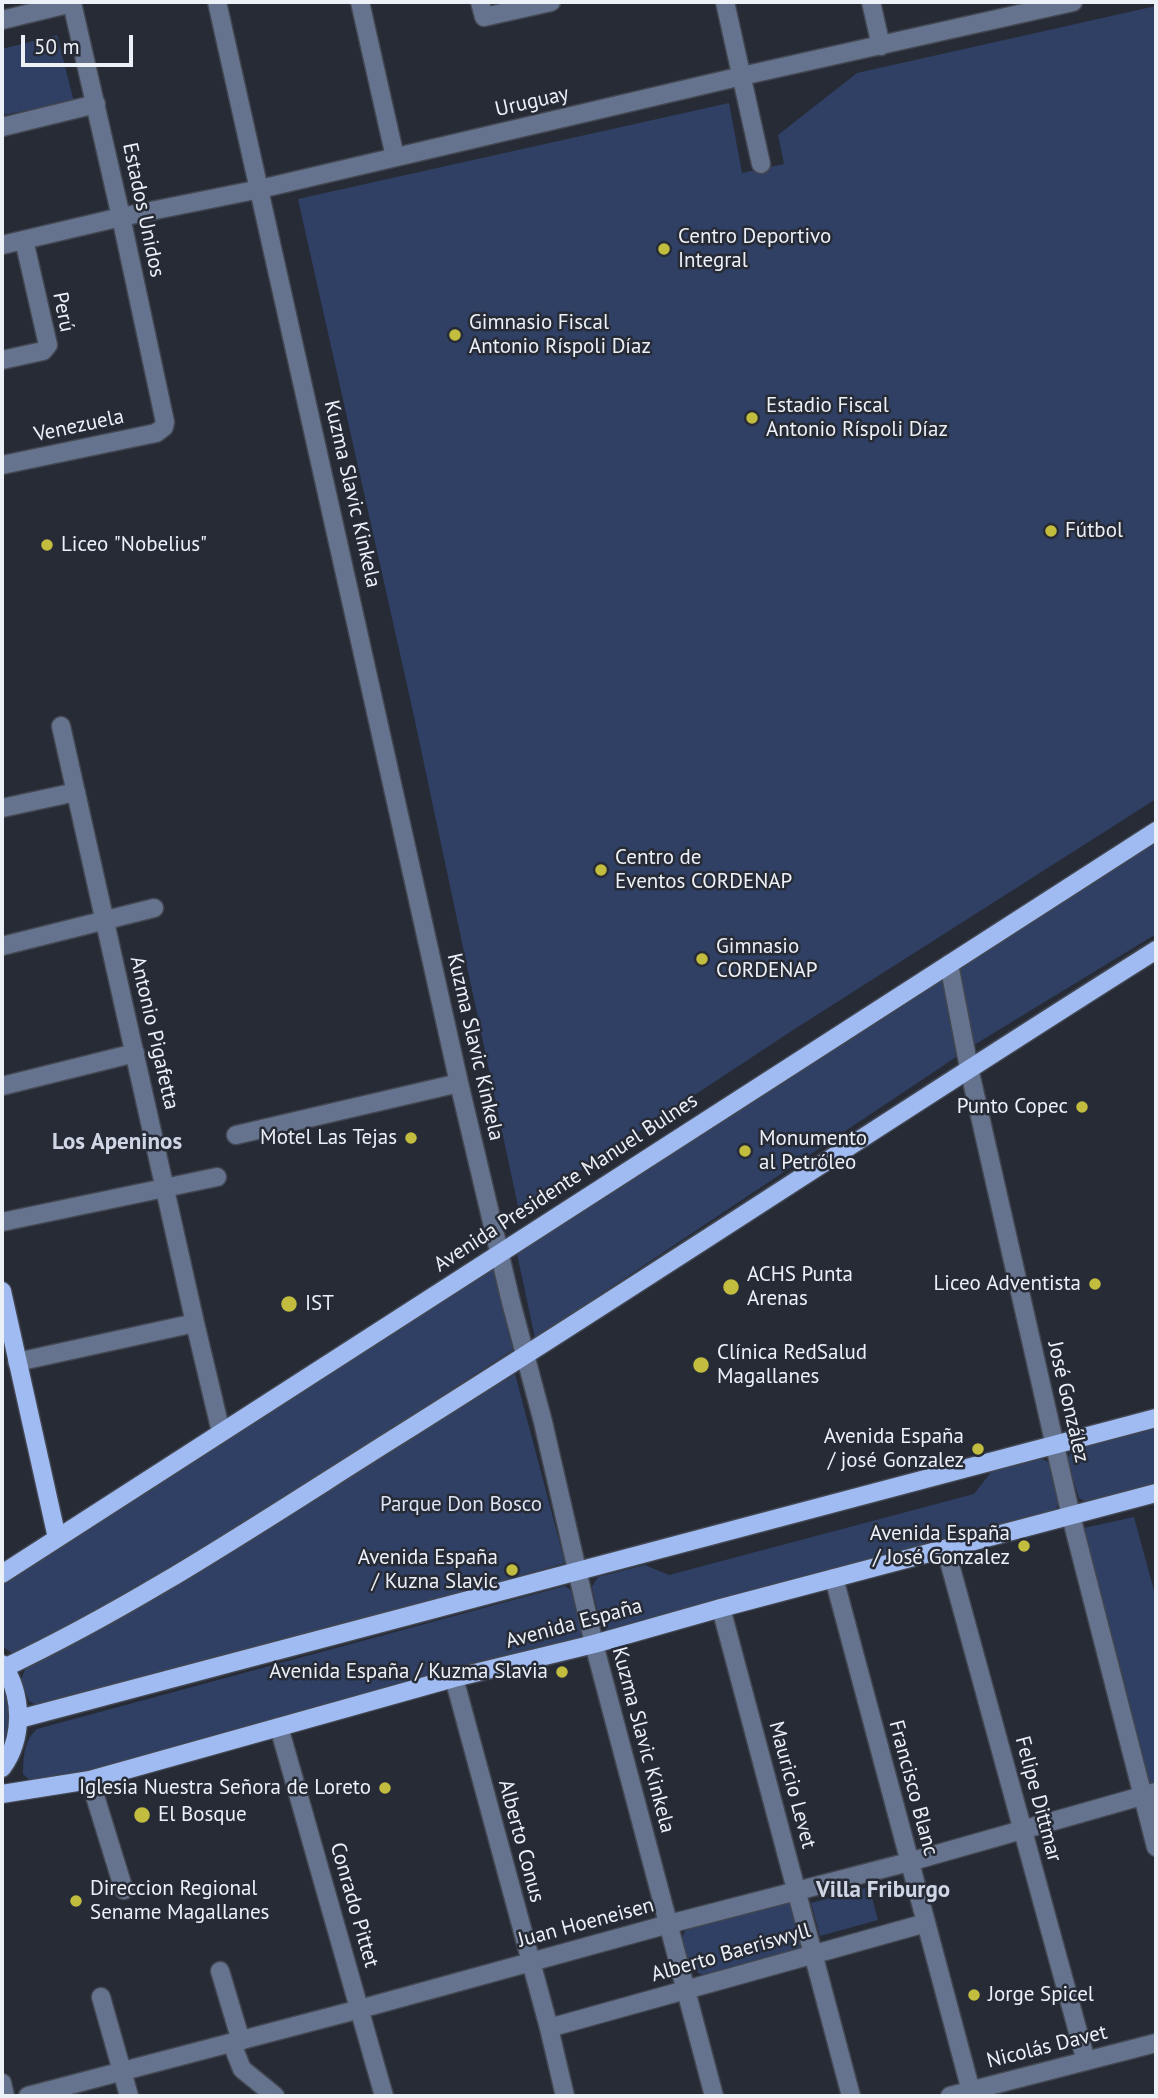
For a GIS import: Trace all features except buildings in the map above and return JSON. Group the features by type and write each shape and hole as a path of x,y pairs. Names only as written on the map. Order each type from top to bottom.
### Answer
{"main road":[{"name":"Avenida Presidente Manuel Bulnes","path":"2,1574 1156,831"},
{"path":"2,1768 12,1750 19,1719 15,1693 3,1667 127,1605 525,1356 1156,950"},
{"path":"2,1291 57,1538"},
{"path":"19,1719 1156,1418"},
{"name":"Avenida España","path":"2,1794 90,1780 454,1678 594,1644 1156,1493"}],"street":[{"path":"2,20 72,2"},
{"name":"Estados Unidos","path":"72,2 165,416 164,427"},
{"name":"Kuzma Slavic Kinkela","path":"217,2 499,1253 543,1422 594,1644 714,2096"},
{"path":"360,2 395,157"},
{"path":"482,9 551,2"},
{"path":"725,2 761,164"},
{"path":"872,2 881,46"},
{"name":"Uruguay","path":"2,245 121,217 260,189 1073,2"},
{"path":"2,127 96,104"},
{"name":"Perú","path":"2,360 43,351 48,345 24,240"},
{"name":"Venezuela","path":"2,466 156,433 164,427"},
{"name":"Antonio Pigafetta","path":"61,726 221,1432"},
{"path":"2,808 76,792"},
{"path":"2,946 154,908"},
{"name":"José González","path":"949,964 1071,1516 1149,1794 1156,1847"},
{"path":"2,1086 135,1053"},
{"path":"236,1135 459,1083"},
{"path":"2,1222 217,1177"},
{"path":"18,1362 195,1323"},
{"name":"Felipe Dittmar","path":"946,1550 1086,2061"},
{"name":"Francisco Blanc","path":"834,1578 971,2091"},
{"name":"Mauricio Levet","path":"721,1608 851,2096"},
{"name":"Alberto Conus","path":"454,1678 565,2096"},
{"name":"Conrado Pittet","path":"279,1727 384,2096"},
{"path":"90,1780 124,1889"},
{"name":"Juan Hoeneisen","path":"28,2096 909,1862 1149,1794"},
{"name":"Alberto Baeriswyll","path":"549,2028 926,1923"},
{"path":"219,1971 242,2069 275,2096"},
{"path":"101,1997 129,2096"},
{"name":"Nicolás Davet","path":"950,2096 1156,2043"},
{"path":"2,2083 5,2096"}],"green space":[{"name":"Estadio Fiscal Antonio Ríspoli Díaz","path":"1156,6 1156,799 790,1032 519,1211 412,707 298,199 729,103 742,173 784,164 778,135 857,73"},
{"path":"57,35 74,102 2,115 2,49"},
{"path":"1156,835 1156,934 974,1045 535,1338 516,1249"},
{"path":"490,1251 514,1349 119,1606 13,1654 2,1646 2,1574"},
{"name":"Parque Don Bosco","path":"515,1374 565,1563 43,1709 29,1701 21,1680 26,1667 130,1610"},
{"path":"1156,1427 1156,1486 1091,1504 1079,1498 1067,1459 1074,1449"},
{"path":"1040,1458 1050,1463 1059,1501 1055,1512 611,1633 601,1626 592,1587 598,1577 645,1565 669,1575 974,1494 992,1471"},
{"path":"1134,1517 1156,1598 1156,1806 1084,1528"},
{"path":"565,1586 575,1593 583,1633 575,1641 43,1785 32,1782 23,1774 27,1744 37,1729"},
{"path":"2,1673 14,1720 2,1760"},
{"path":"869,1887 878,1920 820,1936 811,1903"},
{"path":"788,1901 792,1905 801,1949 705,1976 691,1969 682,1943 687,1928"}],"place":[{"name":"Centro Deportivo Integral","path":"664,249"},
{"name":"Gimnasio Fiscal Antonio Ríspoli Díaz","path":"455,335"},
{"name":"Estadio Fiscal Antonio Ríspoli Díaz","path":"752,418"},
{"name":"Fútbol","path":"1051,531"},
{"name":"Liceo \"Nobelius\"","path":"47,545"},
{"name":"Centro de Eventos CORDENAP","path":"601,870"},
{"name":"Gimnasio CORDENAP","path":"702,959"},
{"name":"Punto Copec","path":"1082,1107"},
{"name":"Motel Las Tejas","path":"411,1138"},
{"name":"Monumento al Petróleo","path":"745,1151"},
{"name":"Liceo Adventista","path":"1095,1284"},
{"name":"ACHS Punta Arenas","path":"731,1287"},
{"name":"IST","path":"289,1304"},
{"name":"Clínica RedSalud Magallanes","path":"701,1365"},
{"name":"Avenida España / josé Gonzalez","path":"978,1449"},
{"name":"Avenida España / José Gonzalez","path":"1024,1546"},
{"name":"Avenida España / Kuzna Slavic","path":"512,1570"},
{"name":"Avenida España / Kuzma Slavia","path":"562,1672"},
{"name":"Iglesia Nuestra Señora de Loreto","path":"385,1788"},
{"name":"El Bosque","path":"142,1815"},
{"name":"Direccion Regional Sename Magallanes","path":"76,1901"},
{"name":"Jorge Spicel","path":"974,1995"}],"district":[{"name":"Los Apeninos","path":"117,1142"},
{"name":"Villa Friburgo","path":"883,1890"}]}
